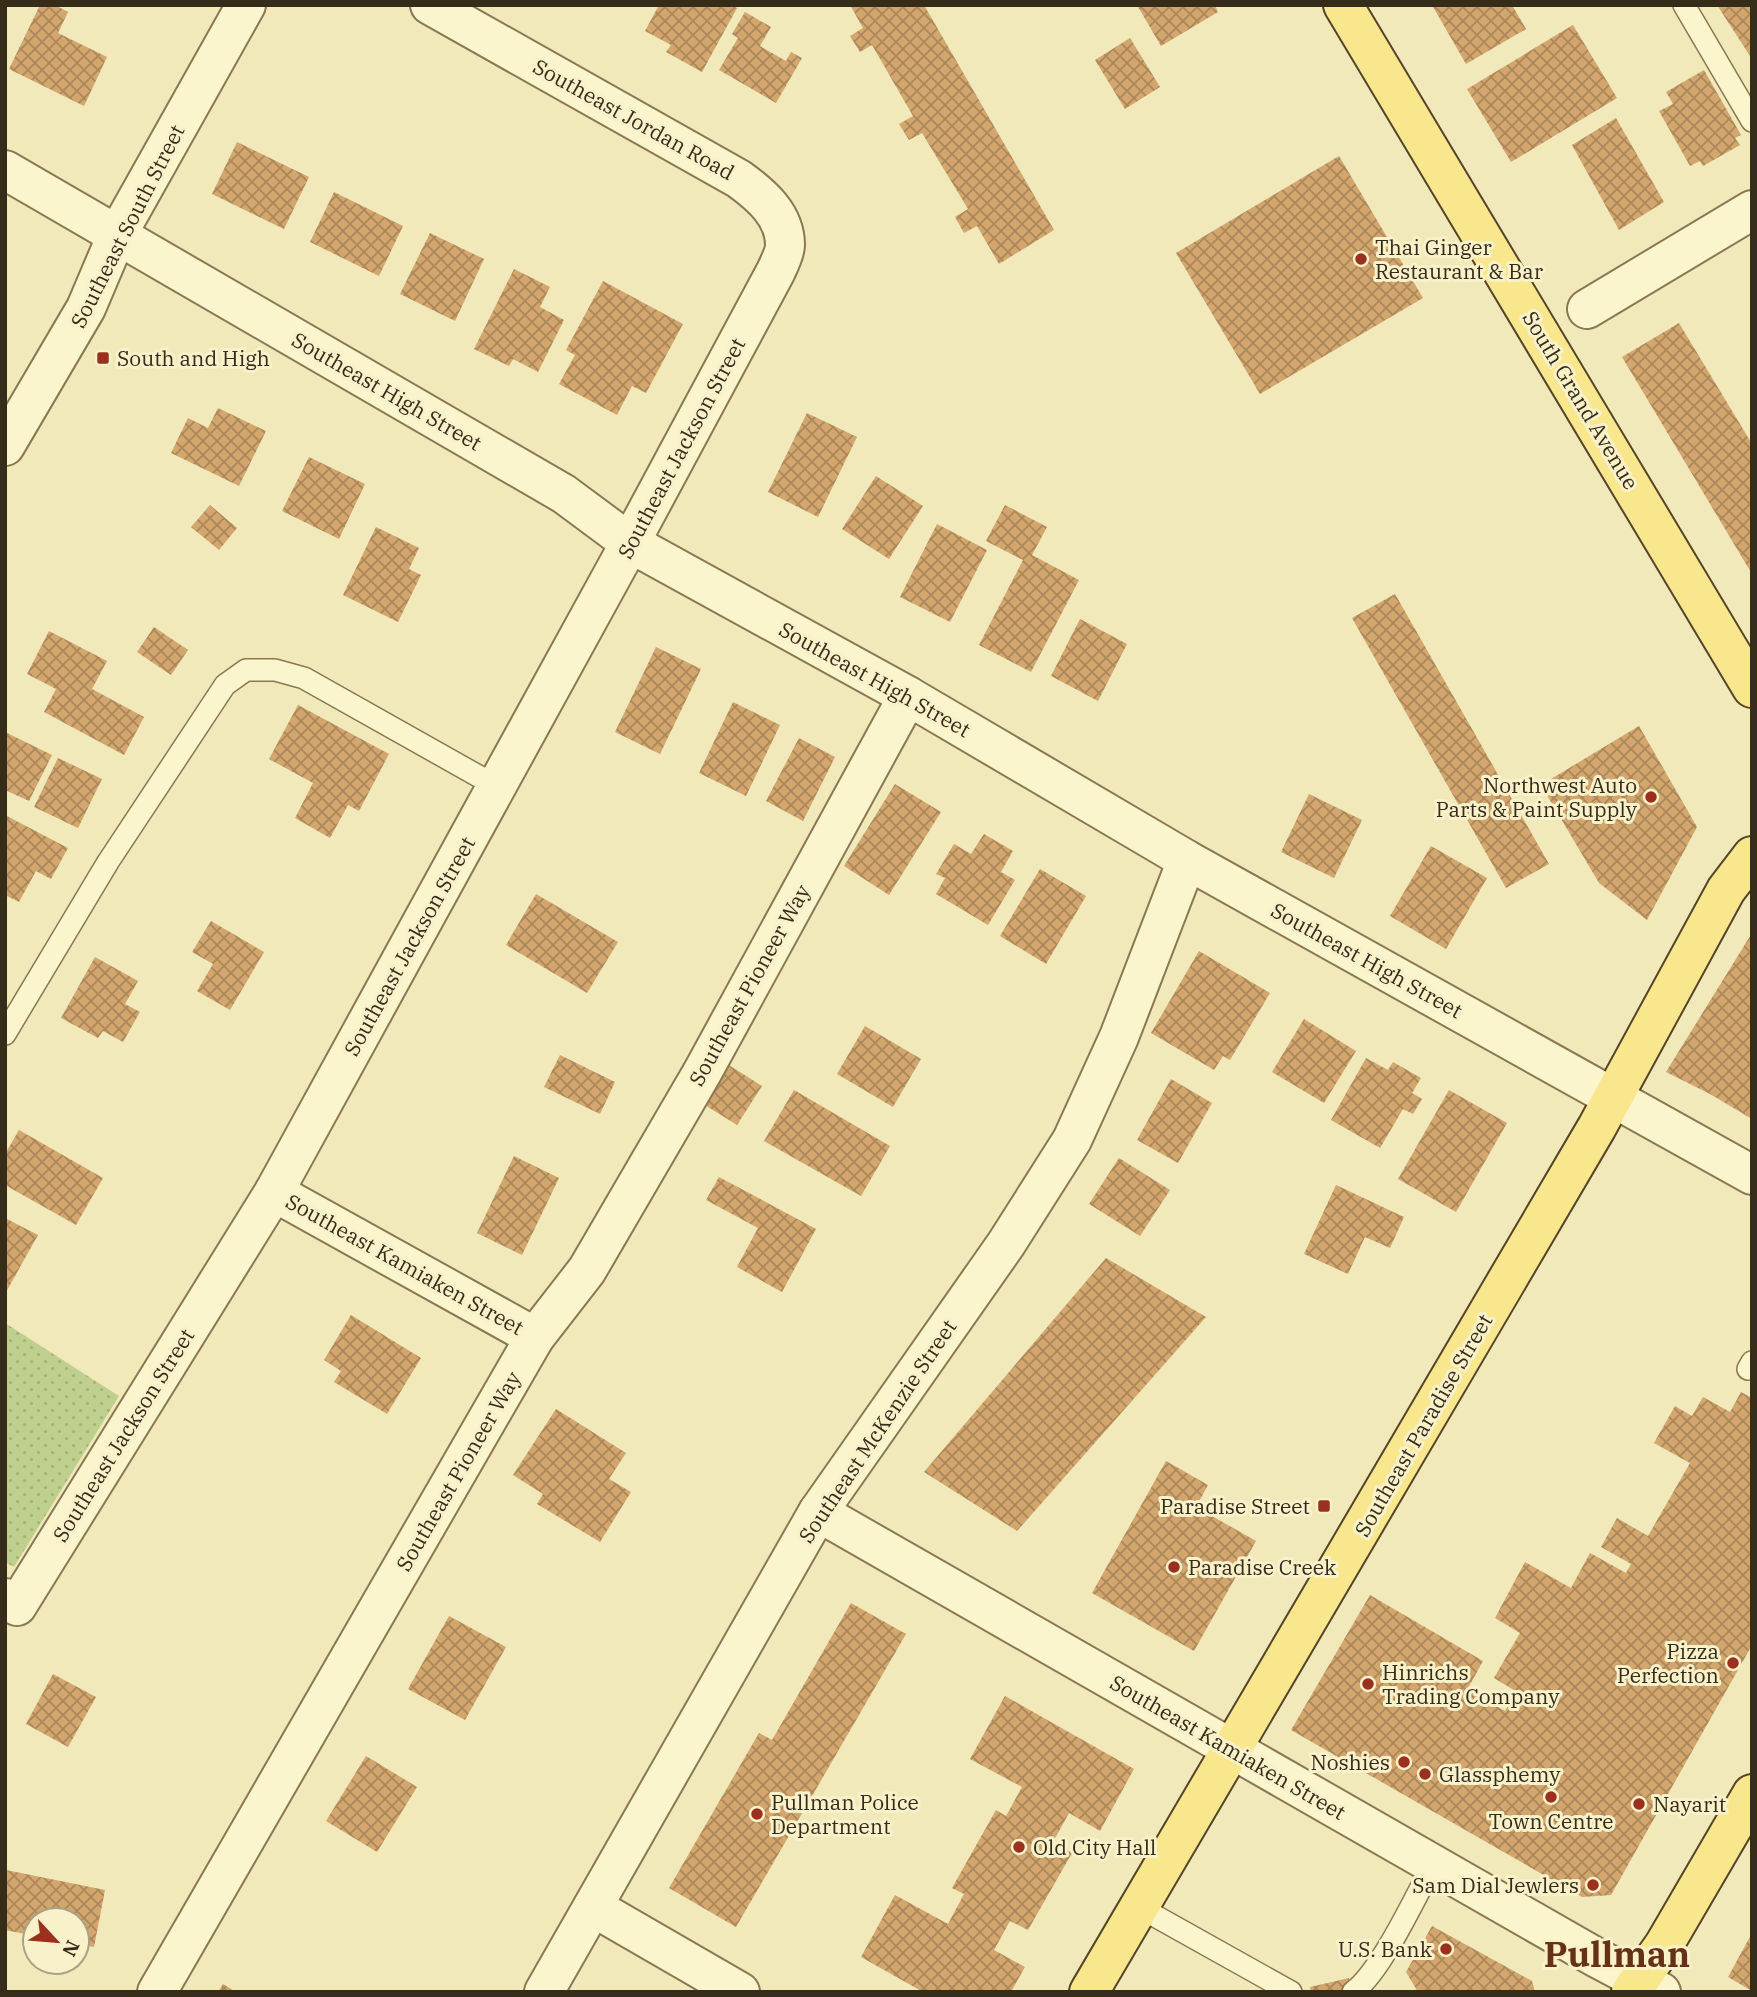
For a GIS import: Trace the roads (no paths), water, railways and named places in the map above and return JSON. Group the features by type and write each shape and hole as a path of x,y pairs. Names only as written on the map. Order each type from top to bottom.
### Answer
{"main road":[{"name":"South Grand Avenue","path":"1343,5 1752,688"},
{"name":"Southeast Paradise Street","path":"1089,1992 1614,1098 1727,890 1752,856"},
{"path":"1644,1987 1664,1945 1752,1794"}],"street":[{"name":"Southeast South Street","path":"5,446 86,308 117,235 246,5"},
{"name":"Southeast Jordan Road","path":"430,5 739,179 762,196 779,220 785,246 776,271"},
{"name":"Southeast High Street","path":"5,170 564,495 630,542 908,696 1187,860 1752,1175"},
{"path":"1587,309 1752,210"},
{"name":"Southeast Jackson Street","path":"11,1602 274,1192 776,271"},
{"name":"Southeast Pioneer Way","path":"157,1992 535,1337 587,1270 682,1106 908,696"},
{"name":"Southeast McKenzie Street","path":"544,1992 818,1512 1006,1244 1072,1140 1119,1037 1187,860"},
{"name":"Southeast Kamiaken Street","path":"274,1192 535,1337"},
{"name":"Southeast Kamiaken Street","path":"818,1512 1644,1987"},
{"path":"593,1907 740,1992"}],"lane":[{"path":"1684,5 1752,121"},
{"path":"5,1034 108,862 225,685 246,670 275,670 304,678 496,786"},
{"path":"1353,1992 1367,1980 1378,1963 1433,1865"},
{"path":"1139,1907 1291,1992"}],"place":[{"name":"Thai Ginger Restaurant & Bar","path":"1361,259"},
{"name":"South and High","path":"103,358"},
{"name":"Northwest Auto Parts & Paint Supply","path":"1651,797"},
{"name":"Paradise Street","path":"1324,1506"},
{"name":"Paradise Creek","path":"1174,1567"},
{"name":"Pizza Perfection","path":"1733,1663"},
{"name":"Hinrichs Trading Company","path":"1368,1684"},
{"name":"Noshies","path":"1404,1762"},
{"name":"Glassphemy","path":"1425,1774"},
{"name":"Town Centre","path":"1551,1797"},
{"name":"Nayarit","path":"1639,1804"},
{"name":"Pullman Police Department","path":"757,1814"},
{"name":"Old City Hall","path":"1019,1847"},
{"name":"Sam Dial Jewlers","path":"1593,1885"},
{"name":"U.S. Bank","path":"1446,1949"}],"district":[{"name":"Pullman","path":"1617,1954"}]}
